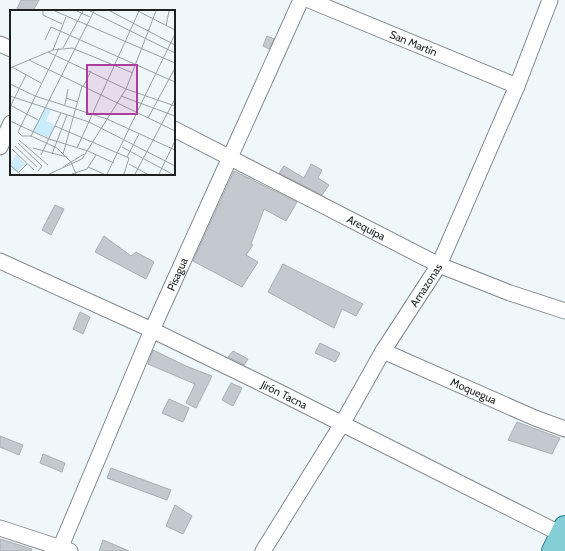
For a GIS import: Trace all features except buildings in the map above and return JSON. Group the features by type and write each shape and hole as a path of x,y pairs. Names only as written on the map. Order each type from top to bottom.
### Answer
{"street":[{"name":"Pisagua","path":"64,550 152,330 302,0"},
{"name":"San Martín","path":"309,0 517,86"},
{"name":"Amazonas","path":"263,551 342,424 384,351 439,265 517,86 550,0"},
{"path":"0,44 10,49"},
{"path":"0,147 10,125"},
{"name":"Arequipa","path":"175,130 439,265 510,293 565,311"},
{"name":"Jirón Tacna","path":"0,262 152,330 342,424 561,537"},
{"name":"Moquegua","path":"384,351 535,418 565,429"},
{"path":"0,528 64,550"}]}
